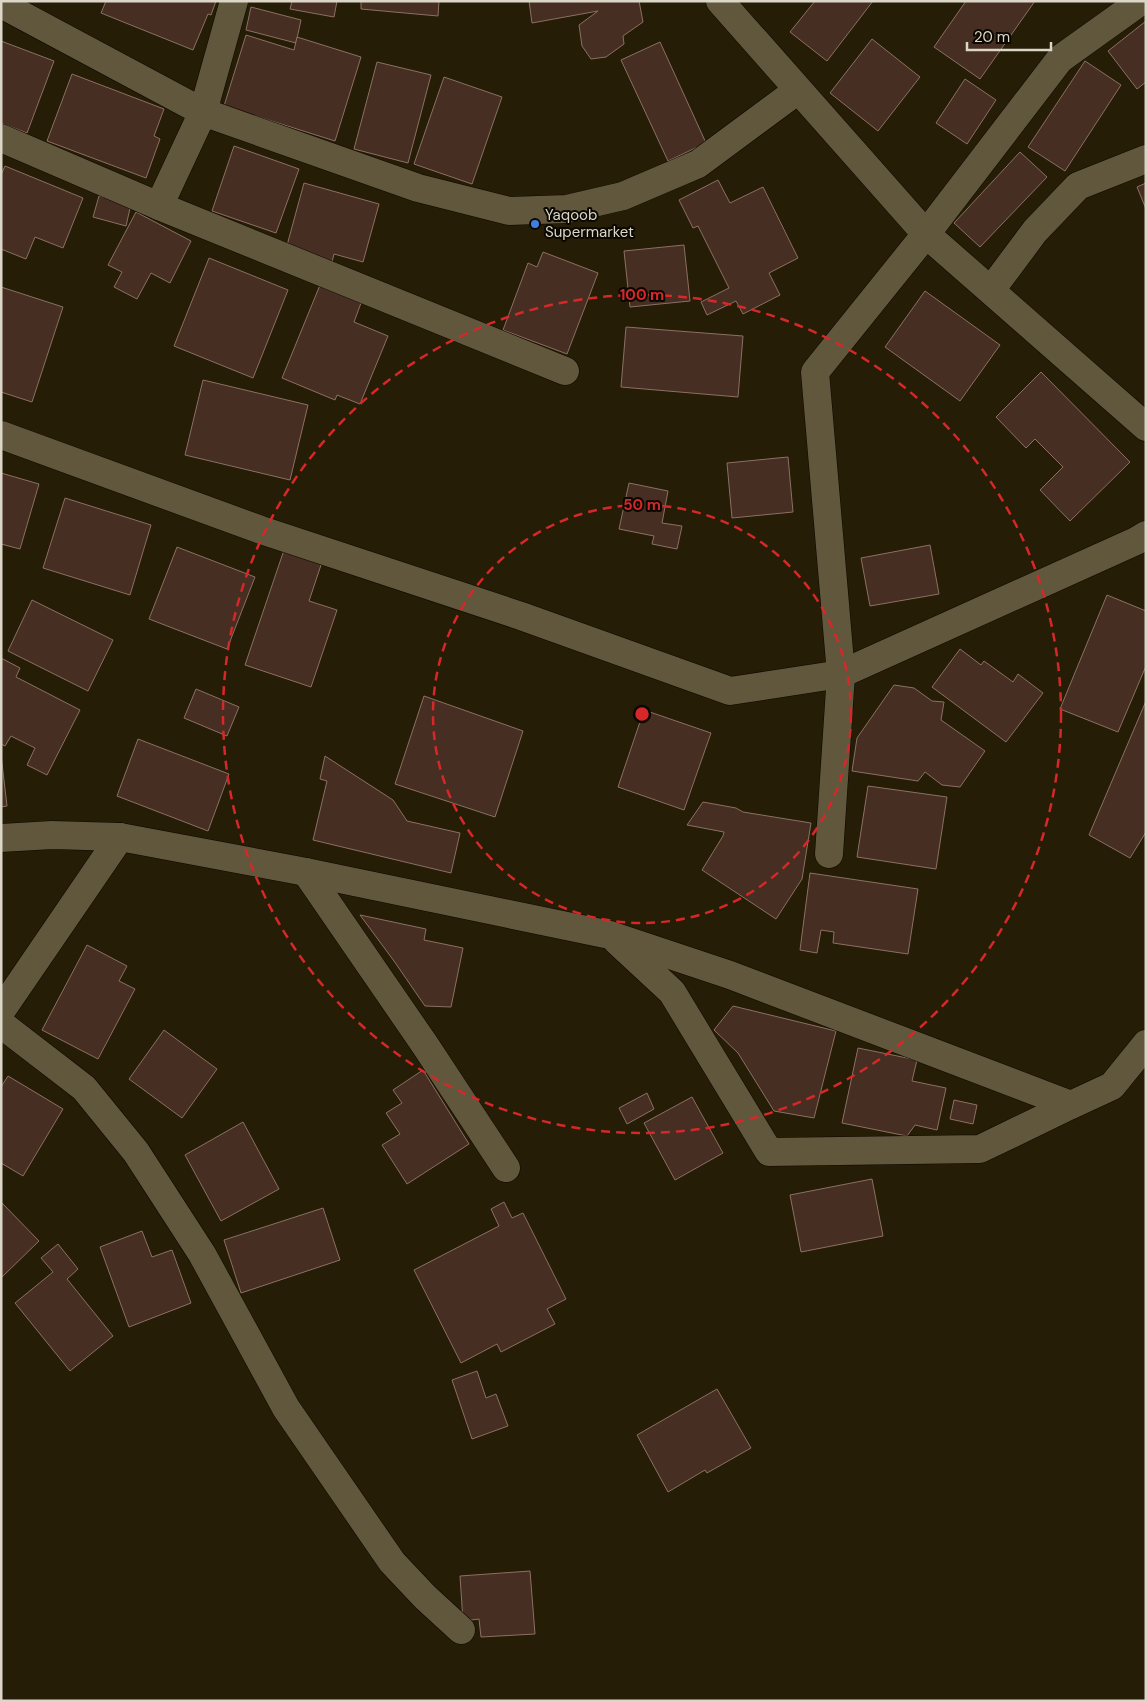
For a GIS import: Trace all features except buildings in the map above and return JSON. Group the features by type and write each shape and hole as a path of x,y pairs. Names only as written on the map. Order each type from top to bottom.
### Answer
{"street":[{"path":"159,206 203,112 234,1"},
{"path":"720,1 926,234 1146,427"},
{"path":"829,854 841,674 815,372 926,234 1060,59 1141,1"},
{"path":"1,4 203,112 418,188 508,211 567,209 623,196 698,164 798,90"},
{"path":"1,138 159,206 565,371"},
{"path":"991,290 1035,231 1078,186 1146,159"},
{"path":"1,435 261,530 521,616 730,691 841,674 1142,543"},
{"path":"1,838 52,835 120,837 306,872 610,935 730,975 876,1029 1071,1105"},
{"path":"1,1011 120,837"},
{"path":"306,872 425,1045 506,1168"},
{"path":"610,935 672,992 769,1152 980,1149 1112,1086 1146,1044"},
{"path":"1,1024 84,1088 136,1152 202,1254 291,1415 392,1562 425,1597 461,1630"}],"place":[{"name":"Yaqoob Supermarket","path":"535,224"}]}
